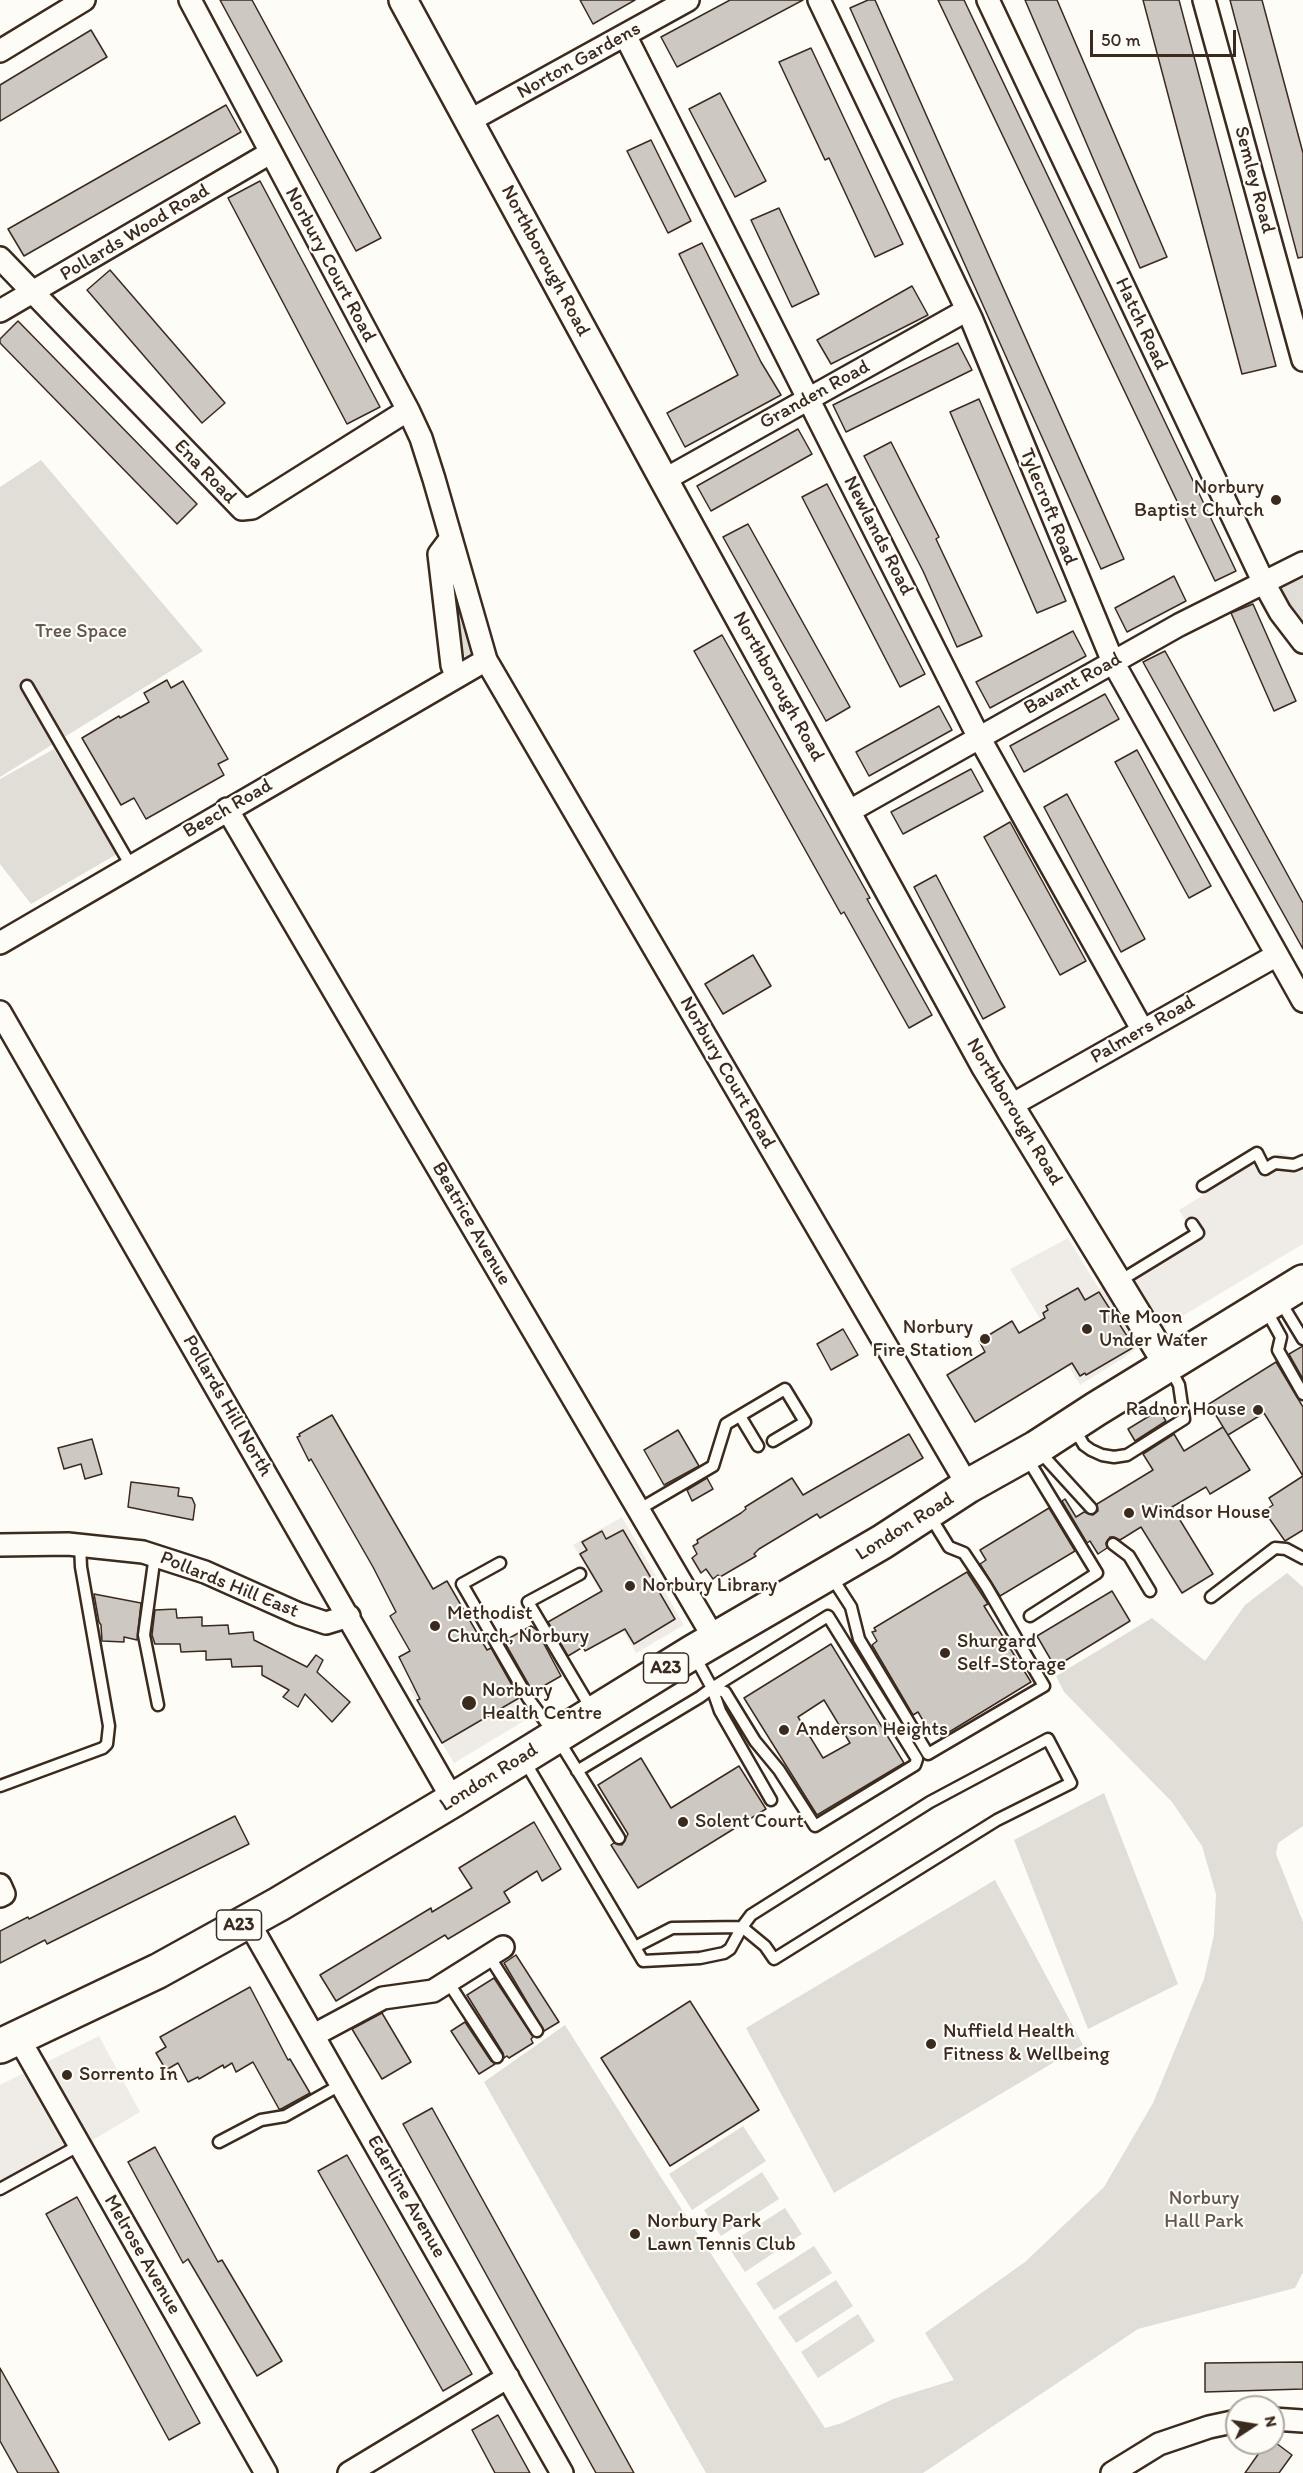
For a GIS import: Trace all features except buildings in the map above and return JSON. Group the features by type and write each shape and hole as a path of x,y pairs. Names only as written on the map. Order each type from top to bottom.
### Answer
{"highway":[{"name":"London Road","path":"9,2041 158,1971 248,1921 928,1514 968,1486 1031,1452 1071,1425 1282,1296"}],"street":[{"path":"0,51 84,0"},
{"name":"Norbury Court Road","path":"190,0 421,438 486,660 968,1486"},
{"name":"Northborough Road","path":"403,0 846,813 1010,1106 1168,1365"},
{"name":"Norton Gardens","path":"469,121 688,0"},
{"name":"Tylecroft Road","path":"819,0 967,310 1113,662 1303,1001"},
{"name":"Hatch Road","path":"988,0 1263,581 1280,612 1303,642"},
{"name":"Semley Road","path":"1204,0 1303,360"},
{"name":"Newlands Road","path":"625,35 979,737 1143,1031"},
{"name":"Pollards Wood Road","path":"0,311 270,153"},
{"path":"0,258 32,294"},
{"name":"Ena Road","path":"32,294 242,509 252,508 408,410"},
{"name":"Granden Road","path":"664,480 967,310"},
{"path":"451,538 439,554 452,665 456,676 486,660"},
{"name":"Bavant Road","path":"846,813 1216,604 1303,563"},
{"name":"Beech Road","path":"0,943 456,676"},
{"name":"Beatrice Avenue","path":"227,809 638,1510 704,1646"},
{"name":"Palmers Road","path":"1010,1106 1278,954"},
{"name":"Pollards Hill North","path":"0,1012 453,1800"},
{"name":"Pollards Hill East","path":"0,1545 80,1544 133,1550 205,1572 274,1604 317,1620 332,1623 349,1616"},
{"path":"0,1885 4,1894 0,1896"},
{"name":"Ederline Avenue","path":"248,1921 562,2473"},
{"path":"314,2035 383,1998 425,1993 448,1982 496,1952"},
{"name":"Melrose Avenue","path":"9,2041 80,2145 266,2473"},
{"path":"349,2473 508,2377"},
{"path":"1285,2420 1303,2421"},
{"path":"1112,2473 1159,2444 1225,2424"}],"lane":[{"path":"27,686 131,866"},
{"path":"1203,1186 1257,1154 1265,1169 1275,1163 1294,1165 1303,1161"},
{"path":"1118,1282 1198,1233 1192,1224"},
{"path":"1282,1296 1303,1339"},
{"path":"1282,1296 1281,1337 1278,1350 1303,1394"},
{"path":"1071,1425 1084,1445 1091,1450 1114,1457 1127,1455 1184,1419 1179,1385 1168,1365"},
{"path":"638,1510 713,1467 726,1424 785,1389 805,1422 773,1441"},
{"path":"740,1416 758,1446"},
{"path":"1031,1452 1091,1508"},
{"path":"1029,1616 1097,1573 1031,1452"},
{"path":"829,1573 851,1607 859,1639 928,1754 1044,1686 986,1586 964,1553 948,1547 928,1514"},
{"path":"0,1786 103,1748 107,1744 109,1726 81,1567 80,1544"},
{"path":"1113,1544 1129,1556 1150,1591"},
{"path":"1211,1597 1275,1548 1286,1549 1303,1558"},
{"path":"154,1555 144,1635 158,1705"},
{"path":"500,1563 462,1584 528,1698 556,1736 619,1838"},
{"path":"580,1574 528,1602 593,1713"},
{"path":"577,1771 828,1616 917,1759 915,1765 815,1826 779,1770 755,1741 725,1692 712,1688"},
{"path":"704,1646 712,1688 720,1711 771,1800"},
{"path":"522,1757 643,1961 717,1956 730,1949 742,1927 751,1915 930,1802 1048,1739 1071,1783 997,1820 774,1959 765,1946 742,1927 672,1928 635,1947"},
{"path":"496,1952 537,2031"},
{"path":"448,1982 496,2057"},
{"path":"219,2142 261,2120 285,2116 342,2084"},
{"path":"0,2189 80,2145"}],"shaded area":[{"path":"1281,1153 1296,1159 1303,1155 1303,1244 1169,1324 1122,1359 1080,1385 1010,1269 1068,1238 1099,1289 1192,1232 1179,1210 1252,1165"},
{"name":"Norbury Library","path":"622,1517 684,1625 636,1653 573,1545"},
{"name":"Norbury Health Centre","path":"485,1643 529,1718 454,1763 409,1688"},
{"path":"99,2036 140,2112 0,2195 0,2085"}],"green space":[{"name":"Tree Space","path":"41,460 203,651 0,777 0,487"},
{"path":"448,567 474,651 466,657 460,652"},
{"path":"1303,577 1303,625 1279,588"},
{"path":"54,749 117,854 31,904 0,864 0,779"},
{"name":"Norbury Hall Park","path":"1287,1573 1303,1587 1303,1826 1278,1843 1276,1854 1303,1922 1303,2272 1295,2288 1138,2329 923,2473 706,2473 484,2082 565,2025 662,2179 825,2428 842,2423 893,2399 954,2380 925,2333 1025,2262 1104,2187 1153,2103 1204,1979 1214,1935 1216,1894 1202,1846 1172,1802 1064,1692 1056,1676 1152,1618 1205,1661 1245,1605"},
{"path":"1104,1793 1178,1984 1088,2029 1014,1840"},
{"path":"995,1880 1083,2045 834,2193 746,2028"},
{"path":"743,2126 766,2161 692,2210 669,2174"},
{"path":"762,2172 779,2199 721,2236 704,2210"},
{"path":"785,2208 802,2234 745,2272 727,2245"},
{"path":"814,2246 832,2273 774,2310 756,2283"},
{"path":"836,2280 853,2306 796,2343 778,2317"},
{"path":"858,2314 875,2341 818,2378 801,2352"}],"place":[{"name":"Norbury Baptist Church","path":"1276,500"},
{"name":"The Moon Under Water","path":"1087,1329"},
{"name":"Norbury Fire Station","path":"985,1339"},
{"name":"Radnor House","path":"1258,1410"},
{"name":"Windsor House","path":"1129,1513"},
{"name":"Norbury Library","path":"630,1586"},
{"name":"Methodist Church, Norbury","path":"435,1626"},
{"name":"Shurgard Self-Storage","path":"945,1653"},
{"name":"Norbury Health Centre","path":"469,1703"},
{"name":"Anderson Heights","path":"784,1730"},
{"name":"Solent Court","path":"683,1822"},
{"name":"Nuffield Health Fitness & Wellbeing","path":"931,2044"},
{"name":"Sorrento In","path":"67,2075"},
{"name":"Norbury Park Lawn Tennis Club","path":"635,2234"}]}
